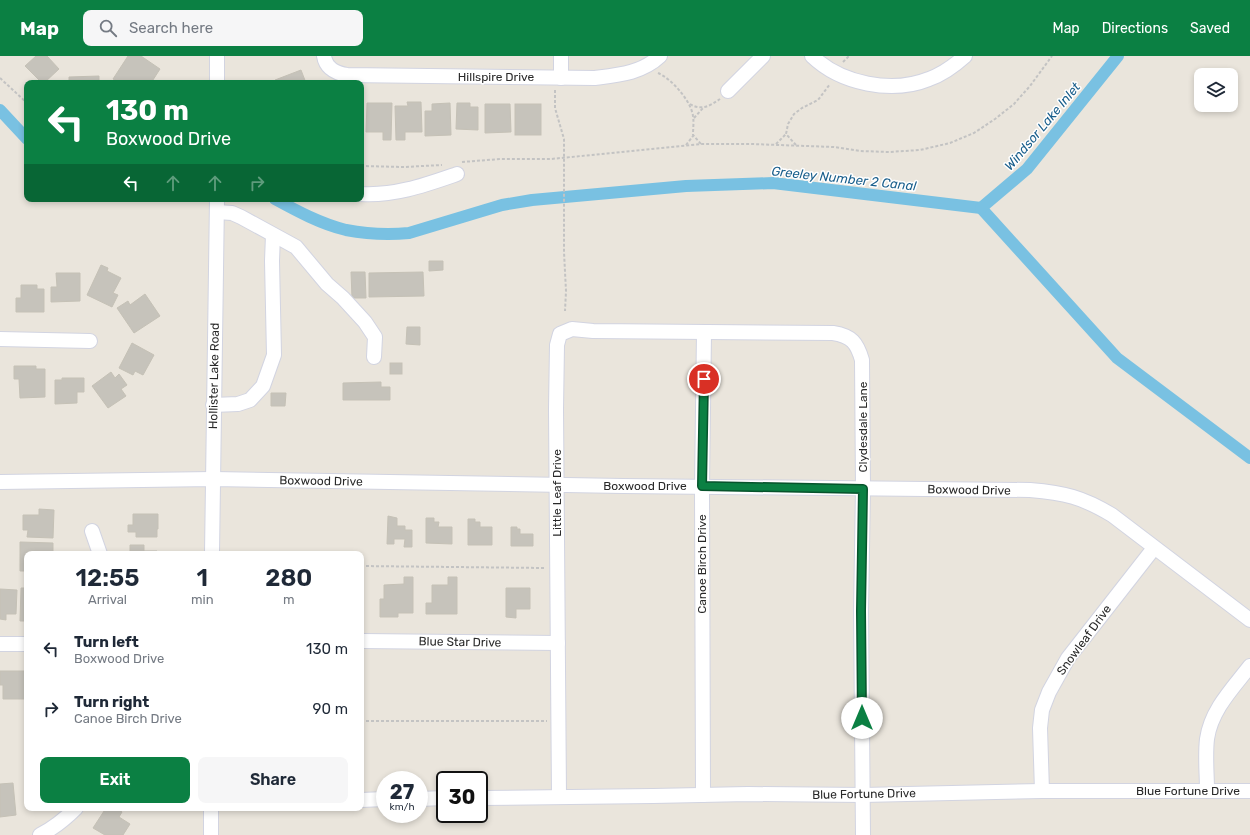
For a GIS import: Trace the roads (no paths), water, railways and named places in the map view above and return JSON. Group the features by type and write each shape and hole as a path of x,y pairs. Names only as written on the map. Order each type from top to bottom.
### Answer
{"street":[{"path":"217,56 217,80"},
{"path":"558,84 561,56"},
{"name":"Hillspire Drive","path":"326,62 338,73 358,76 558,84 618,76 640,70 660,56"},
{"path":"728,91 763,56"},
{"path":"812,56 818,62 848,78 876,85 911,84 929,79 944,72 965,56"},
{"path":"364,194 410,189 458,168"},
{"path":"217,205 296,247 327,284 343,298 365,322 374,337 374,356"},
{"name":"Hollister Lake Road","path":"212,551 217,205"},
{"path":"214,405 238,404 250,400 263,386 274,355 272,261 273,234"},
{"name":"Little Leaf Drive","path":"559,797 557,345 560,334 572,329 593,331 704,332"},
{"name":"Canoe Birch Drive","path":"704,332 702,486 704,795"},
{"name":"Clydesdale Lane","path":"704,332 833,333 842,334 851,339 859,348 862,360 863,489 861,611 863,835"},
{"path":"0,339 90,341"},
{"name":"Boxwood Drive","path":"0,482 213,479 557,485 1030,490 1052,492 1074,496 1112,515 1250,620"},
{"path":"92,531 99,551"},
{"name":"Snowleaf Drive","path":"1042,791 1040,728 1042,710 1049,692 1068,658 1154,548"},
{"name":"Blue Star Drive","path":"364,641 558,643"},
{"path":"0,644 24,644"},
{"path":"1208,791 1206,756 1210,726 1220,706 1250,666"},
{"name":"Blue Fortune Drive","path":"488,798 748,794 863,796 1042,791 1250,791"},
{"path":"364,800 376,799"},
{"path":"40,835 67,818 73,811"},
{"path":"211,811 211,835"}],"waterway":[{"name":"Windsor Lake Inlet","path":"981,208 1027,169 1118,56"},
{"name":"Greeley Number 2 Canal","path":"0,110 24,136"},
{"name":"Greeley Number 2 Canal","path":"281,202 309,217 346,230 385,234 409,233 502,205 532,200 686,186 773,183 981,208 1117,358 1250,458"}]}
